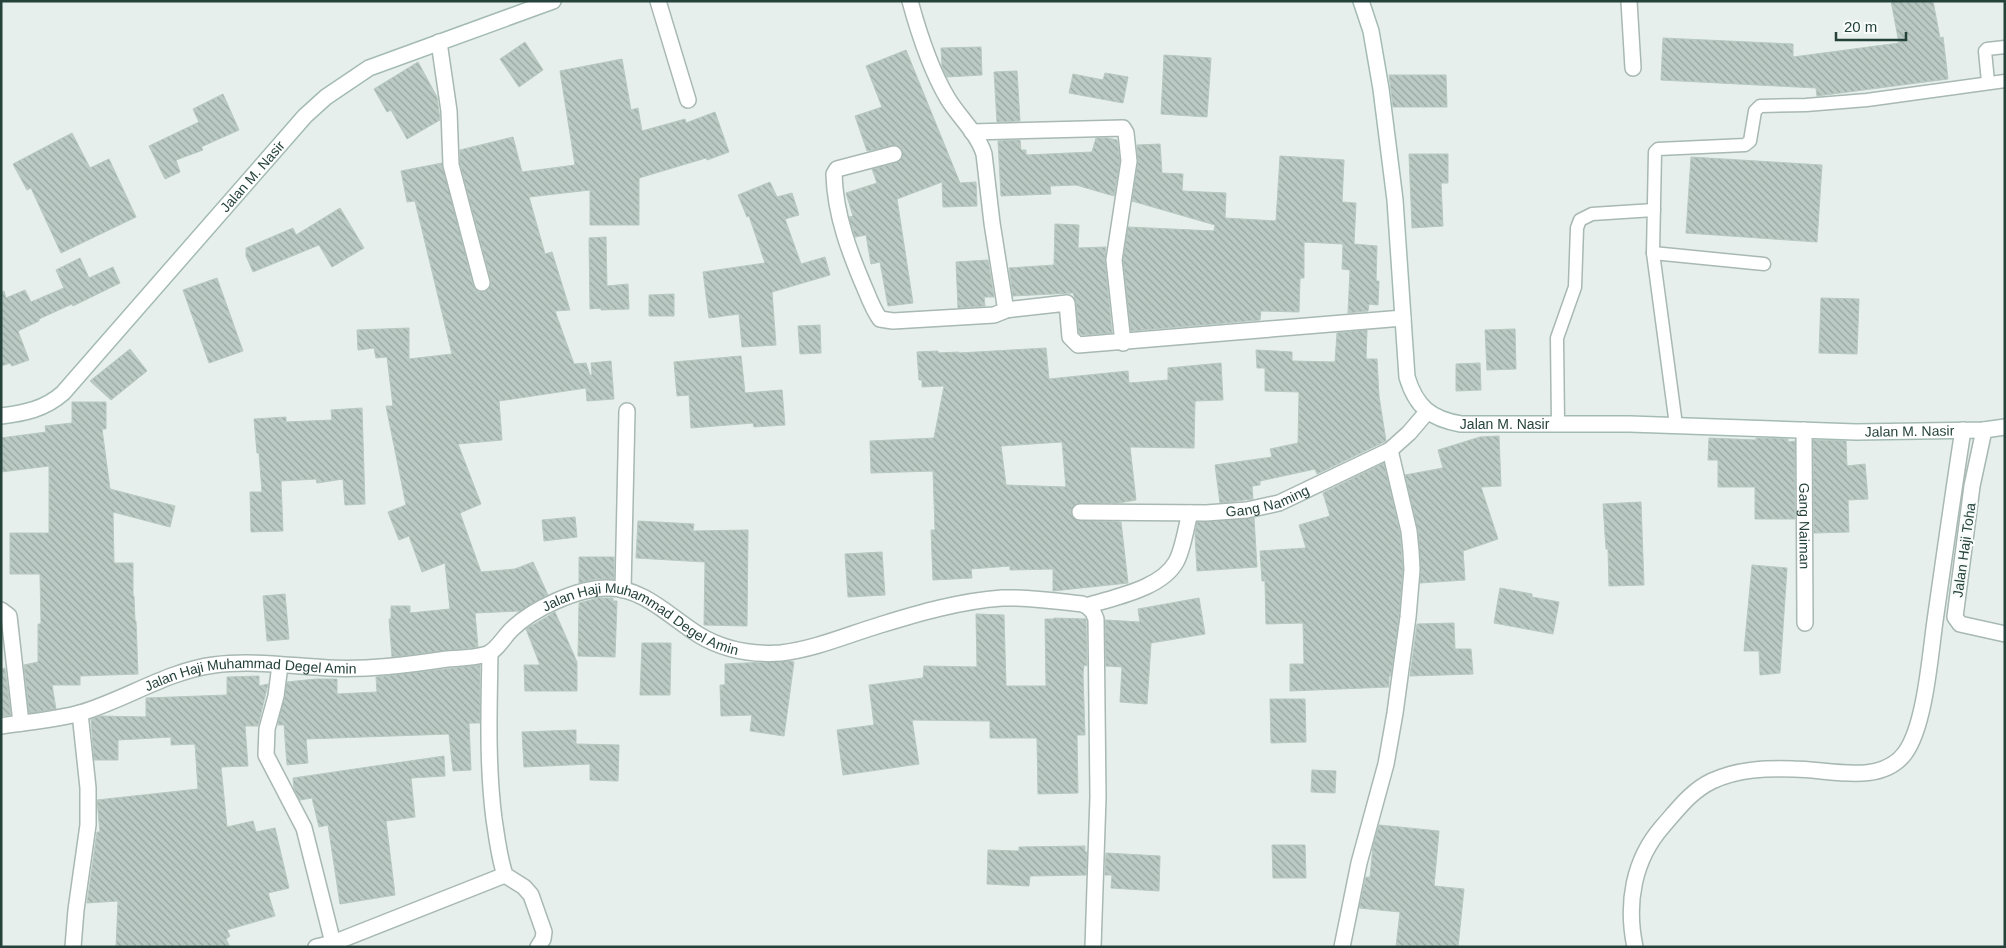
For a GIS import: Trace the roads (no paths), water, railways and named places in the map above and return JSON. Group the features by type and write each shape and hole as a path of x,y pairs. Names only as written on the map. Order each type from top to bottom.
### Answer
{"street":[{"name":"Jalan M. Nasir","path":"1,416 39,409 52,403 63,393 305,116 326,98 369,68 439,42 523,6 553,1"},
{"path":"658,1 688,100"},
{"path":"910,1 919,33 948,99 972,132 984,154 1005,310"},
{"path":"1360,1 1371,31 1381,89 1395,200 1407,377 1416,398 1427,412"},
{"path":"1629,1 1633,68"},
{"path":"439,42 450,111 452,170 482,283"},
{"path":"972,132 1123,128 1126,133 1129,161 1114,260 1123,343"},
{"path":"894,154 837,169 834,174 836,202 842,225 862,280 878,316 884,321 994,315 1005,310 1067,303 1070,337 1078,345 1123,343 1402,318"},
{"path":"623,590 627,411"},
{"name":"Jalan M. Nasir","path":"1427,412 1444,420 1461,424 1676,425 1856,432 1984,430 2005,427"},
{"name":"Gang Naming","path":"1080,512 1190,513 1247,510 1279,503 1390,450 1409,433 1427,412"},
{"name":"Gang Naiman","path":"1804,430 1805,623"},
{"path":"1635,947 1631,928 1630,902 1640,864 1659,830 1698,788 1727,775 1753,770 1794,769 1864,773 1882,770 1894,764 1904,754 1917,729 1927,683 1962,430"},
{"name":"Jalan Haji Toha","path":"1984,430 1972,486 1955,618 1960,624 2005,634"},
{"path":"1342,947 1359,864 1386,764 1408,617 1412,551 1390,450"},
{"name":"Jalan Haji Muhammad Degel Amin","path":"1,726 80,713 200,667 230,663 361,669 392,667 490,654 513,628 539,610 559,600 594,589 609,588 623,590 640,596 699,635 736,651 758,653 781,653 815,647 878,626 967,602 1003,598 1034,599 1087,606 1148,586 1167,574 1177,561 1190,513"},
{"path":"1087,606 1093,612 1096,619 1098,797 1093,947"},
{"path":"1,610 9,616 21,723"},
{"path":"490,654 488,745 491,796 499,853 505,875 524,887 531,895 544,929 543,940 538,947"},
{"path":"280,665 276,696 267,729 266,755 304,828 333,942"},
{"path":"73,947 76,910 88,825 88,788 80,713"},
{"path":"316,947 505,875"}],"lane":[{"path":"1988,82 1985,51 1987,49 2005,47"},
{"path":"1676,425 1653,253 1656,150 1660,148 1745,145 1750,141 1755,111 1760,106 1806,105 1867,100 2005,81"},
{"path":"1558,424 1557,338 1575,287 1577,228 1580,220 1592,214 1654,210"},
{"path":"1653,253 1764,264"}]}
